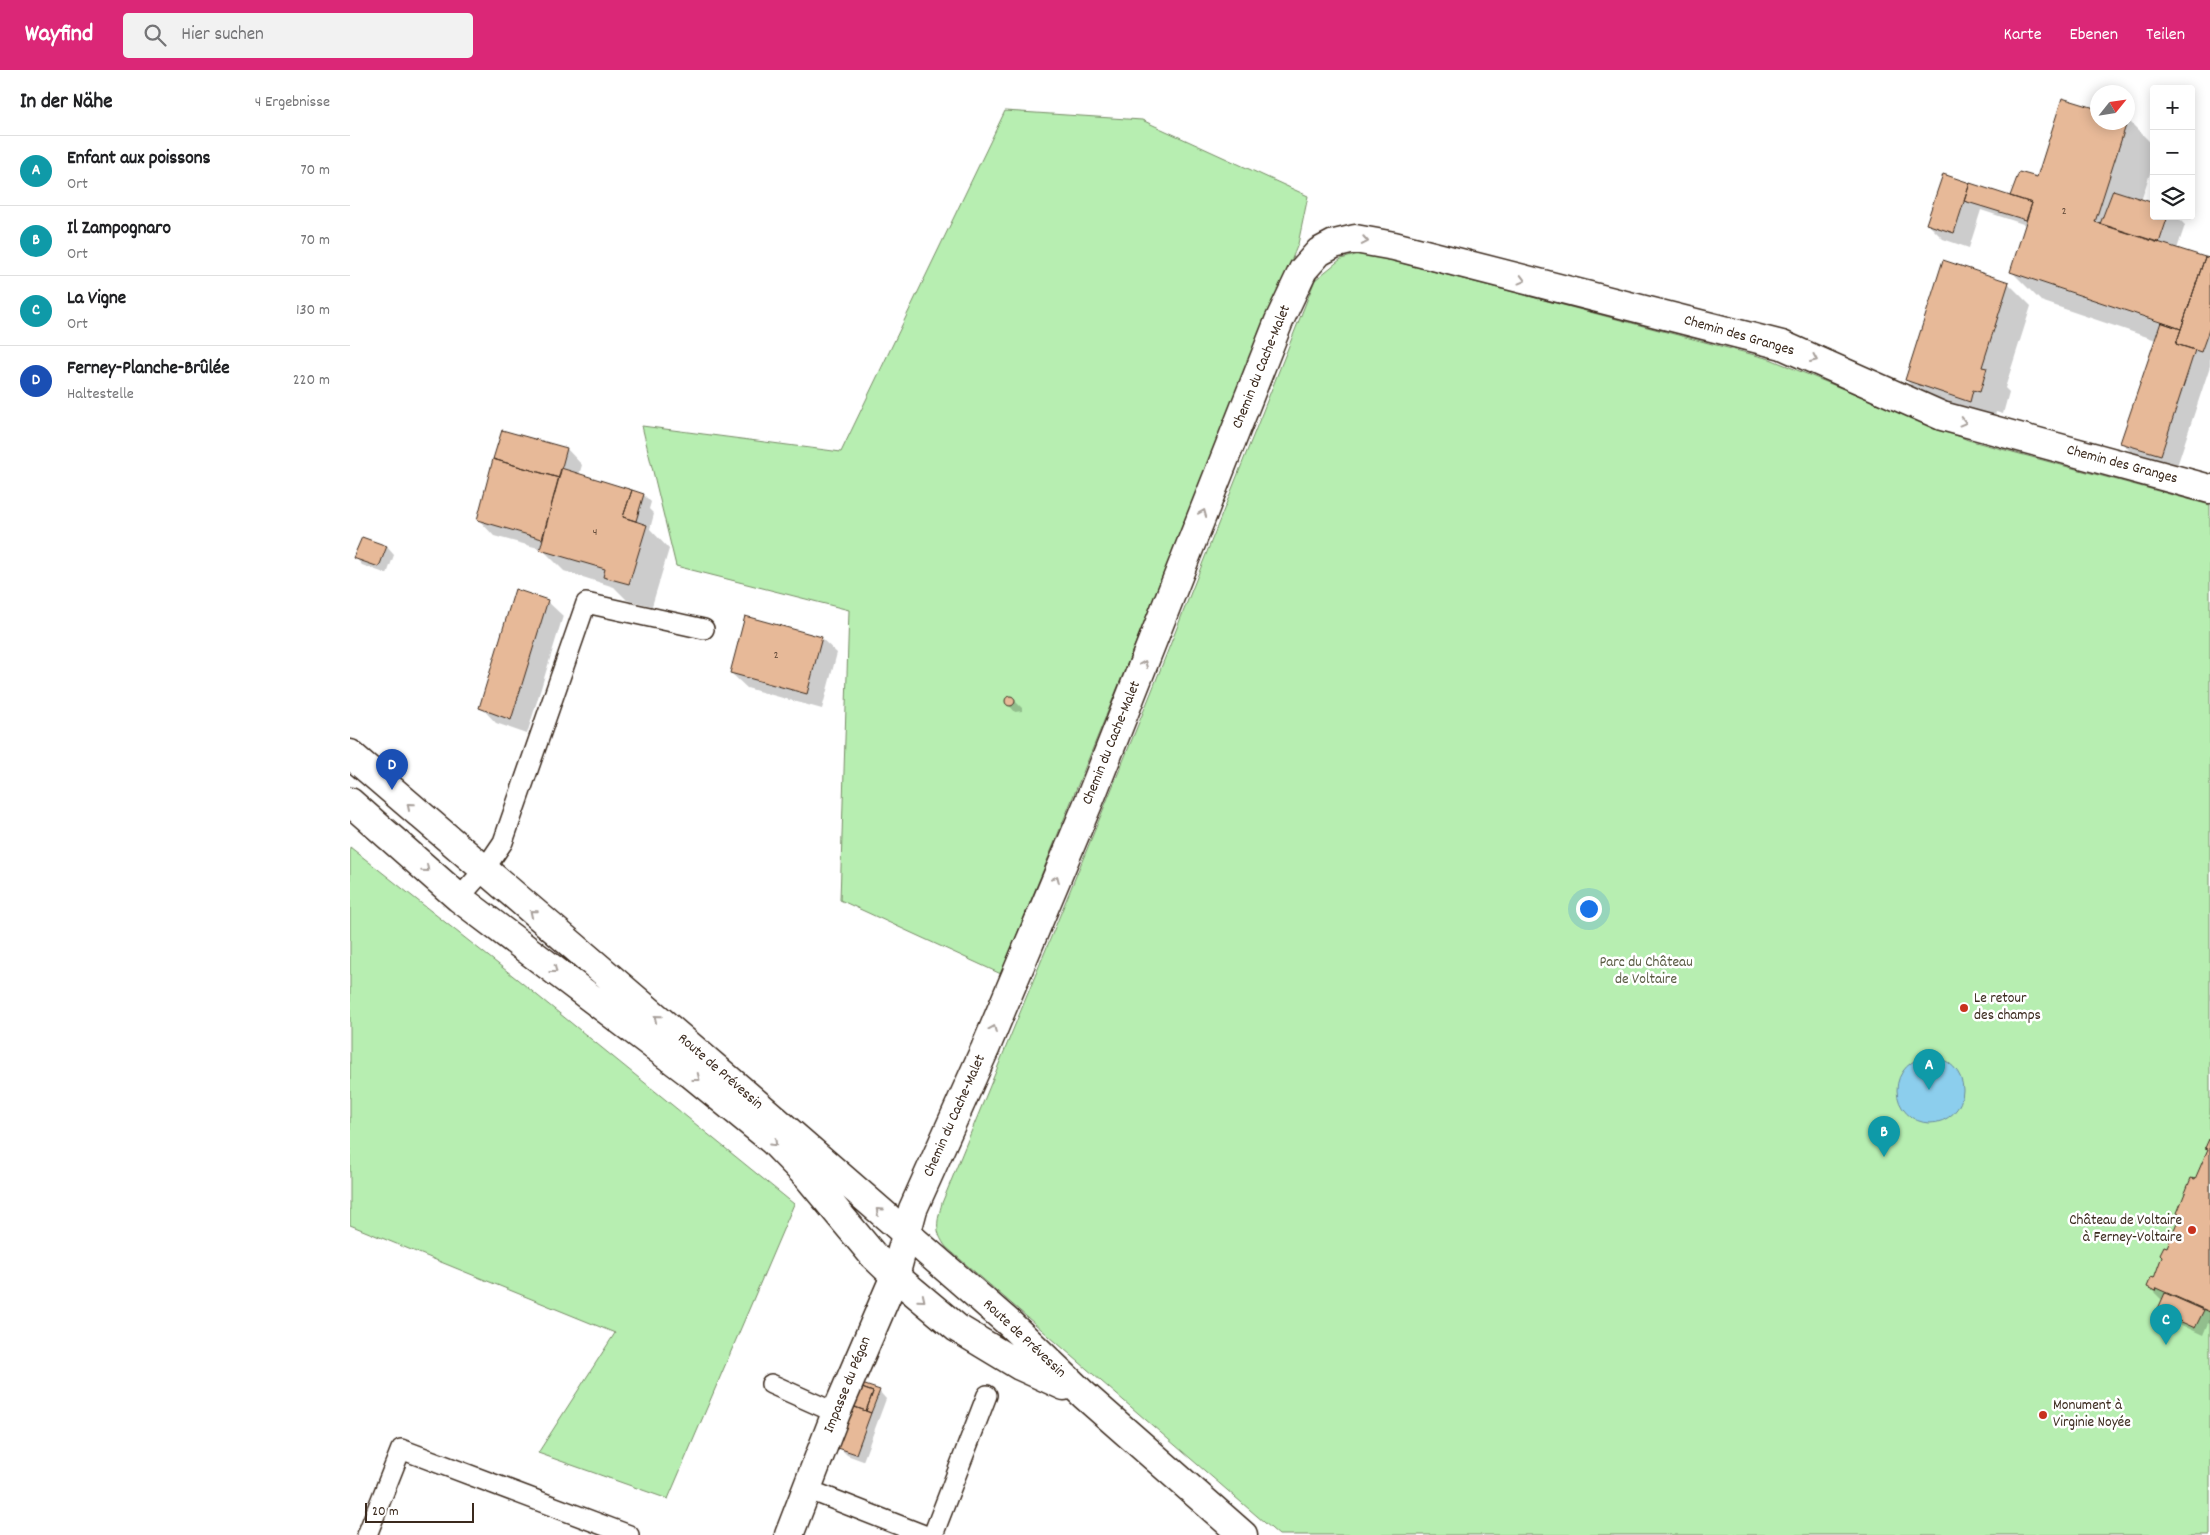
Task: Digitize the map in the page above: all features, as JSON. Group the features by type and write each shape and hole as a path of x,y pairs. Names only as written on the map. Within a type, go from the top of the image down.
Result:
{"street":[{"name":"Chemin des Granges","path":"1319,252 1334,244 1355,239 1394,246 1782,345 1942,416 2210,488"},
{"name":"Chemin du Cache-Malet","path":"906,1235 913,1209 985,1049 1092,794 1279,321 1303,270 1319,252"},
{"name":"Route de Prévessin","path":"350,754 1009,1322 1084,1395 1243,1535"},
{"name":"Route de Prévessin","path":"350,802 459,898 690,1073 773,1141 808,1177 873,1255 957,1328 1020,1366 1084,1395"},
{"name":"Impasse du Pégan","path":"789,1535 836,1413 895,1276 906,1235"}],"lane":[{"path":"459,898 484,870 503,842 586,603 704,629"},
{"path":"771,1384 836,1413"},
{"path":"932,1535 987,1395"},
{"path":"367,1535 401,1449 629,1535"},
{"path":"808,1489 924,1535"}],"green space":[{"path":"1005,111 1142,120 1308,196 1298,244 1001,974 840,900 849,610 676,566 642,426 841,452"},
{"name":"Parc du Château de Voltaire","path":"1363,253 1770,359 1968,440 2210,505 2210,1535 1279,1535 946,1247 942,1241 938,1226 942,1203 1151,693 1315,280 1341,259"},
{"path":"350,847 522,983 794,1204 668,1499 538,1453 615,1333 350,1225"}],"water":[{"path":"1930,1057 1943,1059 1958,1072 1961,1077 1963,1090 1961,1103 1948,1118 1943,1121 1930,1123 1917,1121 1902,1108 1899,1103 1897,1090 1899,1077 1912,1062 1917,1059"}],"building":[{"path":"2062,98 2090,107 2090,130 2124,130 2095,222 2205,257 2181,329 2010,272 2032,203 2010,196 2019,172 2037,177"},
{"path":"1943,174 1970,183 1954,233 1926,224"},
{"path":"1970,183 2032,203 2026,220 1964,201"},
{"path":"2113,190 2150,202 2150,220 2167,220 2159,243 2100,224"},
{"path":"2205,257 2210,258 2210,327 2201,352 2176,344"},
{"path":"1943,260 2009,282 1982,367 1987,368 1980,392 1973,390 1970,402 1905,380"},
{"path":"2161,322 2181,329 2176,344 2195,350 2161,455 2120,443"},
{"path":"502,430 567,448 559,478 493,459"},
{"path":"493,459 559,478 542,539 477,520"},
{"path":"561,468 632,490 623,517 647,525 629,584 603,577 605,569 540,550"},
{"path":"632,490 644,494 636,521 623,517"},
{"path":"362,537 387,546 379,567 353,558"},
{"path":"515,589 548,600 511,720 479,708"},
{"path":"745,616 822,637 807,694 730,673"},
{"path":"1008,696 1012,696 1015,701 1014,705 1008,706 1005,703 1005,699"},
{"name":"Château de Voltaire à Ferney-Voltaire","path":"2209,1139 2210,1312 2156,1288 2155,1291 2147,1287 2151,1277 2154,1278 2164,1246 2167,1247 2180,1215 2177,1213 2191,1178 2195,1179 2208,1149 2205,1148"},
{"path":"2165,1293 2204,1310 2195,1328 2157,1311"},
{"path":"862,1384 880,1390 871,1413 866,1411 873,1392 862,1388 853,1406"},
{"path":"862,1388 873,1392 866,1411 854,1407"},
{"path":"853,1406 871,1413 856,1454 838,1448"}],"place":[{"name":"Ferney-Planche-Brûlée","path":"392,790"},
{"name":"Le retour des champs","path":"1964,1008"},
{"name":"Enfant aux poissons","path":"1929,1090"},
{"name":"Il Zampognaro","path":"1884,1157"},
{"name":"Château de Voltaire à Ferney-Voltaire","path":"2192,1230"},
{"name":"La Vigne","path":"2166,1345"},
{"name":"Monument à Virginie Noyée","path":"2043,1415"}]}
